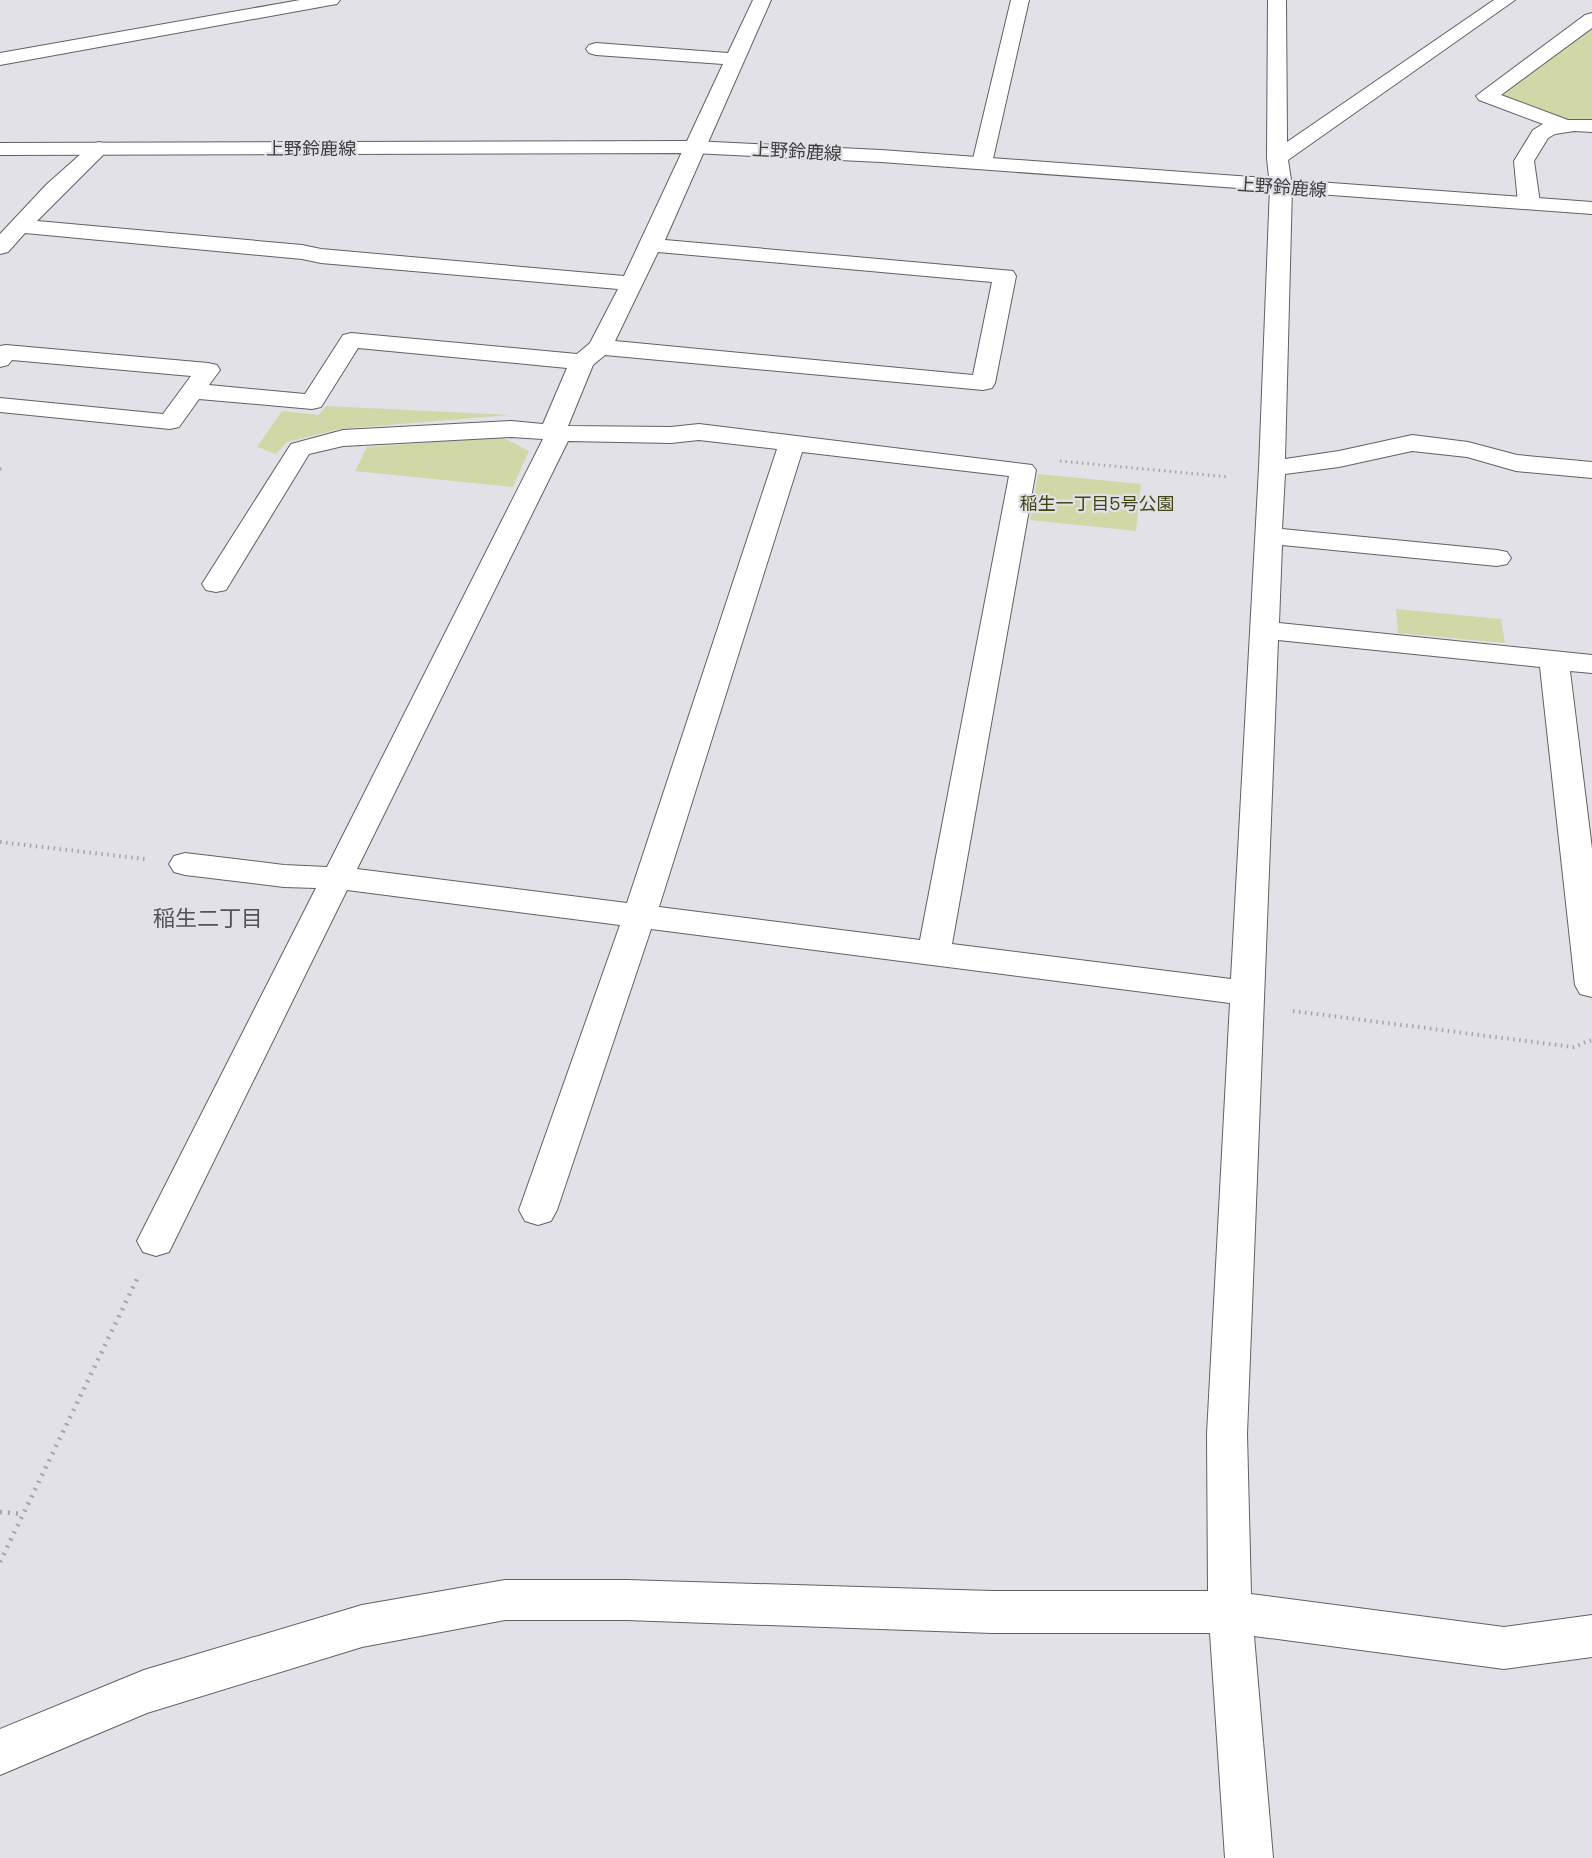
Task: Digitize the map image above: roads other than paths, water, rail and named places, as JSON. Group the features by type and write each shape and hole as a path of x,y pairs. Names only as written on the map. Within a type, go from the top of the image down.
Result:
{"street":[{"path":"0,59 331,0"},
{"path":"560,433 555,424 651,245 693,147 762,0"},
{"path":"982,163 1020,0"},
{"path":"1249,1858 1230,1612 1227,1434 1271,474 1281,187 1278,158 1277,0"},
{"path":"1278,158 1506,0"},
{"path":"1565,126 1486,96 1592,19"},
{"path":"596,48 734,59"},
{"path":"1529,203 1524,161 1540,134 1549,129 1565,126 1592,126"},
{"name":"上野鈴鹿線","path":"0,149 693,147 870,155 1281,187 1592,208"},
{"path":"0,247 55,189 99,148"},
{"path":"19,226 302,252 321,256 631,283"},
{"path":"194,391 312,402 351,340 591,354 983,383 1005,276 651,245"},
{"path":"0,405 170,422 208,370 2,355"},
{"path":"216,584 300,449 343,438 511,429 560,433 671,435 699,432 1023,470 934,953"},
{"path":"156,1241 560,433"},
{"path":"538,1210 639,917 792,443"},
{"path":"1271,474 1412,444 1468,450 1516,463 1592,470"},
{"path":"1268,536 1497,558"},
{"path":"1265,630 1592,664"},
{"path":"1554,660 1592,985"},
{"path":"185,864 284,876 337,878 934,953 1246,999"},
{"path":"0,1752 144,1692 362,1626 505,1600 626,1600 992,1612 1230,1612 1504,1648 1592,1636"}],"district":[{"name":"稲生二丁目","path":"208,918"}],"park label":[{"name":"稲生一丁目5号公園","path":"1097,503"}]}
